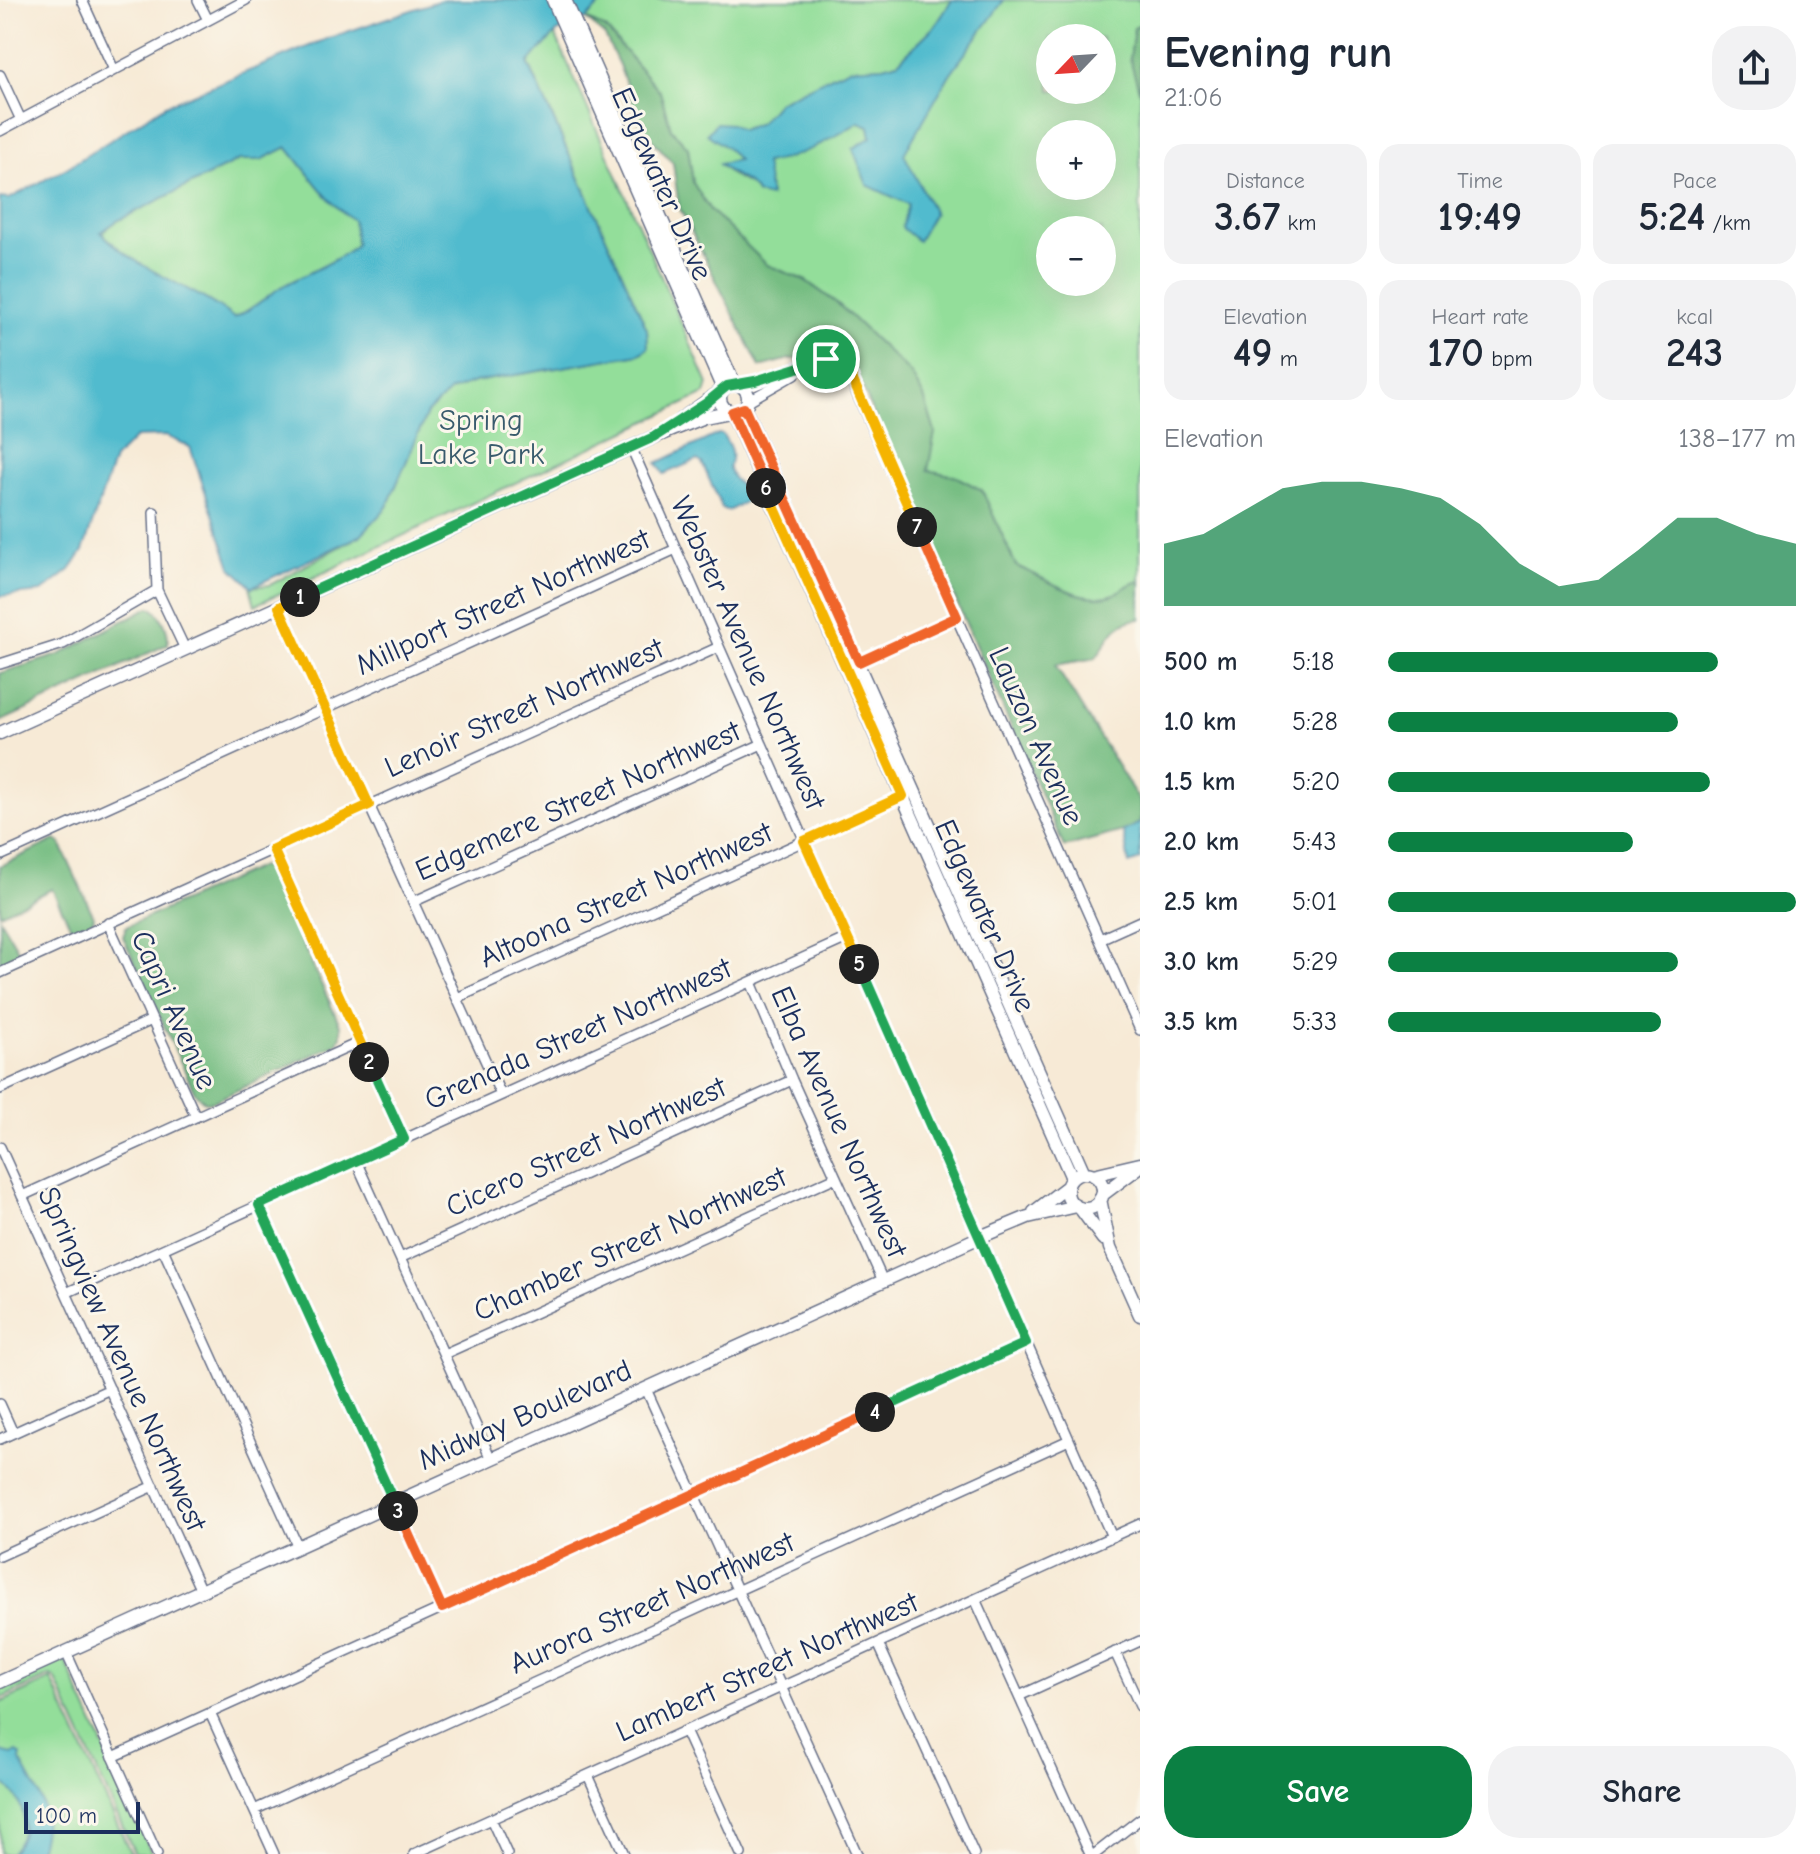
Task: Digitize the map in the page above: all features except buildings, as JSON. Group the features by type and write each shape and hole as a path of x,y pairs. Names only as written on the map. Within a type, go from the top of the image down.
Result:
{"street":[{"path":"82,0 114,70"},
{"path":"198,0 208,20"},
{"path":"0,131 246,0"},
{"name":"Edgewater Drive","path":"553,0 573,31 645,181 730,387"},
{"name":"Edgewater Drive","path":"565,0 601,107 730,387"},
{"path":"0,75 21,120"},
{"path":"601,107 611,116 638,177 645,181"},
{"name":"Lauzon Avenue","path":"730,387 836,356 848,369 1140,1030"},
{"path":"0,733 631,447 704,417 738,408 812,365"},
{"path":"730,387 721,403 738,408"},
{"path":"730,387 747,393 738,408"},
{"path":"654,437 730,387"},
{"name":"Edgewater Drive","path":"738,408 859,662 1079,1178"},
{"name":"Edgewater Drive","path":"738,408 903,796 1079,1178"},
{"name":"Webster Avenue Northwest","path":"631,447 1112,1537"},
{"path":"154,512 157,590 185,649"},
{"name":"Millport Street Northwest","path":"0,856 676,549"},
{"path":"0,664 63,644 157,590"},
{"path":"279,607 501,1095"},
{"path":"859,662 957,617"},
{"name":"Lenoir Street Northwest","path":"0,973 719,647"},
{"name":"Edgemere Street Northwest","path":"413,902 762,744"},
{"name":"Altoona Street Northwest","path":"457,998 903,796"},
{"path":"273,849 404,1139"},
{"path":"1100,939 1140,921"},
{"name":"Capri Avenue","path":"108,923 196,1117"},
{"name":"Grenada Street Northwest","path":"66,1293 847,938"},
{"name":"Elba Avenue Northwest","path":"751,982 883,1281"},
{"path":"0,1089 152,1020"},
{"path":"22,1196 360,1042"},
{"name":"Cicero Street Northwest","path":"400,1258 792,1080"},
{"name":"Springview Avenue Northwest","path":"0,1147 201,1591"},
{"path":"356,1161 491,1459"},
{"name":"Midway Boulevard","path":"1028,1217 1079,1178 1140,1165"},
{"name":"Midway Boulevard","path":"1101,1197 1140,1165"},
{"name":"Chamber Street Northwest","path":"444,1354 836,1177"},
{"path":"1110,1248 1102,1186 1079,1178 1068,1195 1110,1248 1137,1300 1140,1315"},
{"path":"1078,1207 1094,1206 1101,1197"},
{"path":"259,1205 442,1608"},
{"name":"Midway Boulevard","path":"0,1682 980,1237 1028,1217 1078,1207"},
{"path":"163,1249 298,1547"},
{"path":"113,1757 1026,1343"},
{"path":"0,1439 110,1389"},
{"path":"646,1389 857,1854"},
{"path":"0,1404 13,1433"},
{"name":"Aurora Street Northwest","path":"254,1810 1069,1440"},
{"path":"0,1556 154,1486"},
{"name":"Lambert Street Northwest","path":"414,1854 1140,1524"},
{"path":"975,1599 1093,1854 1140,1819"},
{"path":"1019,1696 1140,1641"},
{"path":"878,1643 974,1854"},
{"path":"66,1652 157,1854"},
{"path":"1115,1652 1140,1706"},
{"path":"210,1713 274,1854"},
{"path":"685,1731 741,1854"},
{"path":"588,1775 624,1854"},
{"path":"491,1819 507,1854"}],"green space":[{"path":"605,0 952,0 936,25 898,62 850,68 778,102 760,123 740,130 708,133 738,160 720,165 770,196 764,163 802,153 859,122 869,126 871,137 867,184 934,213 903,154 950,74 1004,0 1140,0 1140,25 1134,29 1130,59 1140,93 1140,581 1112,595 1088,596 1016,566 994,517 955,476 927,471 911,374 838,304 806,281 767,265 709,210 693,183 688,148 671,129 660,92 606,29 586,19"},
{"path":"586,19 606,29 660,92 671,129 688,148 693,183 710,210 767,265 806,281 838,304 911,374 924,397 935,432 928,470 955,476 982,490 1016,566 1088,596 1112,595 1140,581 1140,619 1118,627 1096,658 1055,665 1140,802 1140,823 1123,831 1064,847 844,346 836,342 803,359 760,367 679,207 673,163 642,128 605,36"},
{"path":"1140,25 1140,93 1130,59 1134,28"},
{"name":"Spring Lake Park","path":"555,34 708,384 705,394 255,605 250,587 270,585 360,536 387,507 427,413 450,391 474,382 639,354 648,348 647,329 528,62"},
{"path":"287,147 326,195 354,220 356,245 233,318 132,259 101,233 117,221 239,160 261,160"},
{"path":"149,607 164,622 168,644 0,722 0,673 59,655"},
{"path":"55,840 60,843 94,917 91,925 77,932 72,929 52,889 0,914 0,866"},
{"path":"261,866 268,869 341,1027 341,1036 336,1044 212,1102 205,1102 195,1093 123,937 126,927"},
{"path":"0,919 20,953 12,962 0,967"},
{"path":"64,1658 152,1854 135,1854 55,1678 50,1676 0,1699 0,1687"},
{"path":"51,1679 131,1854 0,1854 0,1703"}],"water":[{"path":"441,0 605,0 586,19 557,32 528,63 647,329 648,348 639,354 474,382 450,391 427,413 387,507 360,536 252,587 231,567 190,447 166,436 136,437 114,459 83,551 70,570 42,592 0,596 0,198 9,199 65,169 166,105 329,38","holes":["287,147 326,195 353,220 356,245 234,318 131,258 101,232 239,160 261,160"]},
{"path":"952,0 1004,0 950,74 904,154 934,213 918,241 902,228 908,204 867,185 853,149 871,137 869,126 859,122 802,153 765,163 770,197 757,194 750,185 719,164 738,160 707,134 716,123 731,124 741,130 760,123 778,102 836,74 850,68 898,62 936,25"},
{"path":"722,434 730,449 731,475 749,497 728,511 722,508 702,463 697,460 664,474 657,463"},
{"path":"1140,823 1140,860 1129,864 1123,831"},
{"path":"0,1752 12,1755 17,1752 21,1755 20,1760 39,1795 44,1825 38,1854 10,1854 22,1834 24,1824 15,1797 0,1781"}],"route":[{"path":"836,356 848,369 957,617 859,662 744,408 732,412 903,796 804,841 1026,1343 442,1608 259,1205 404,1139 273,849 369,805 279,607 654,437 727,386 755,381 826,359 836,356"}]}
